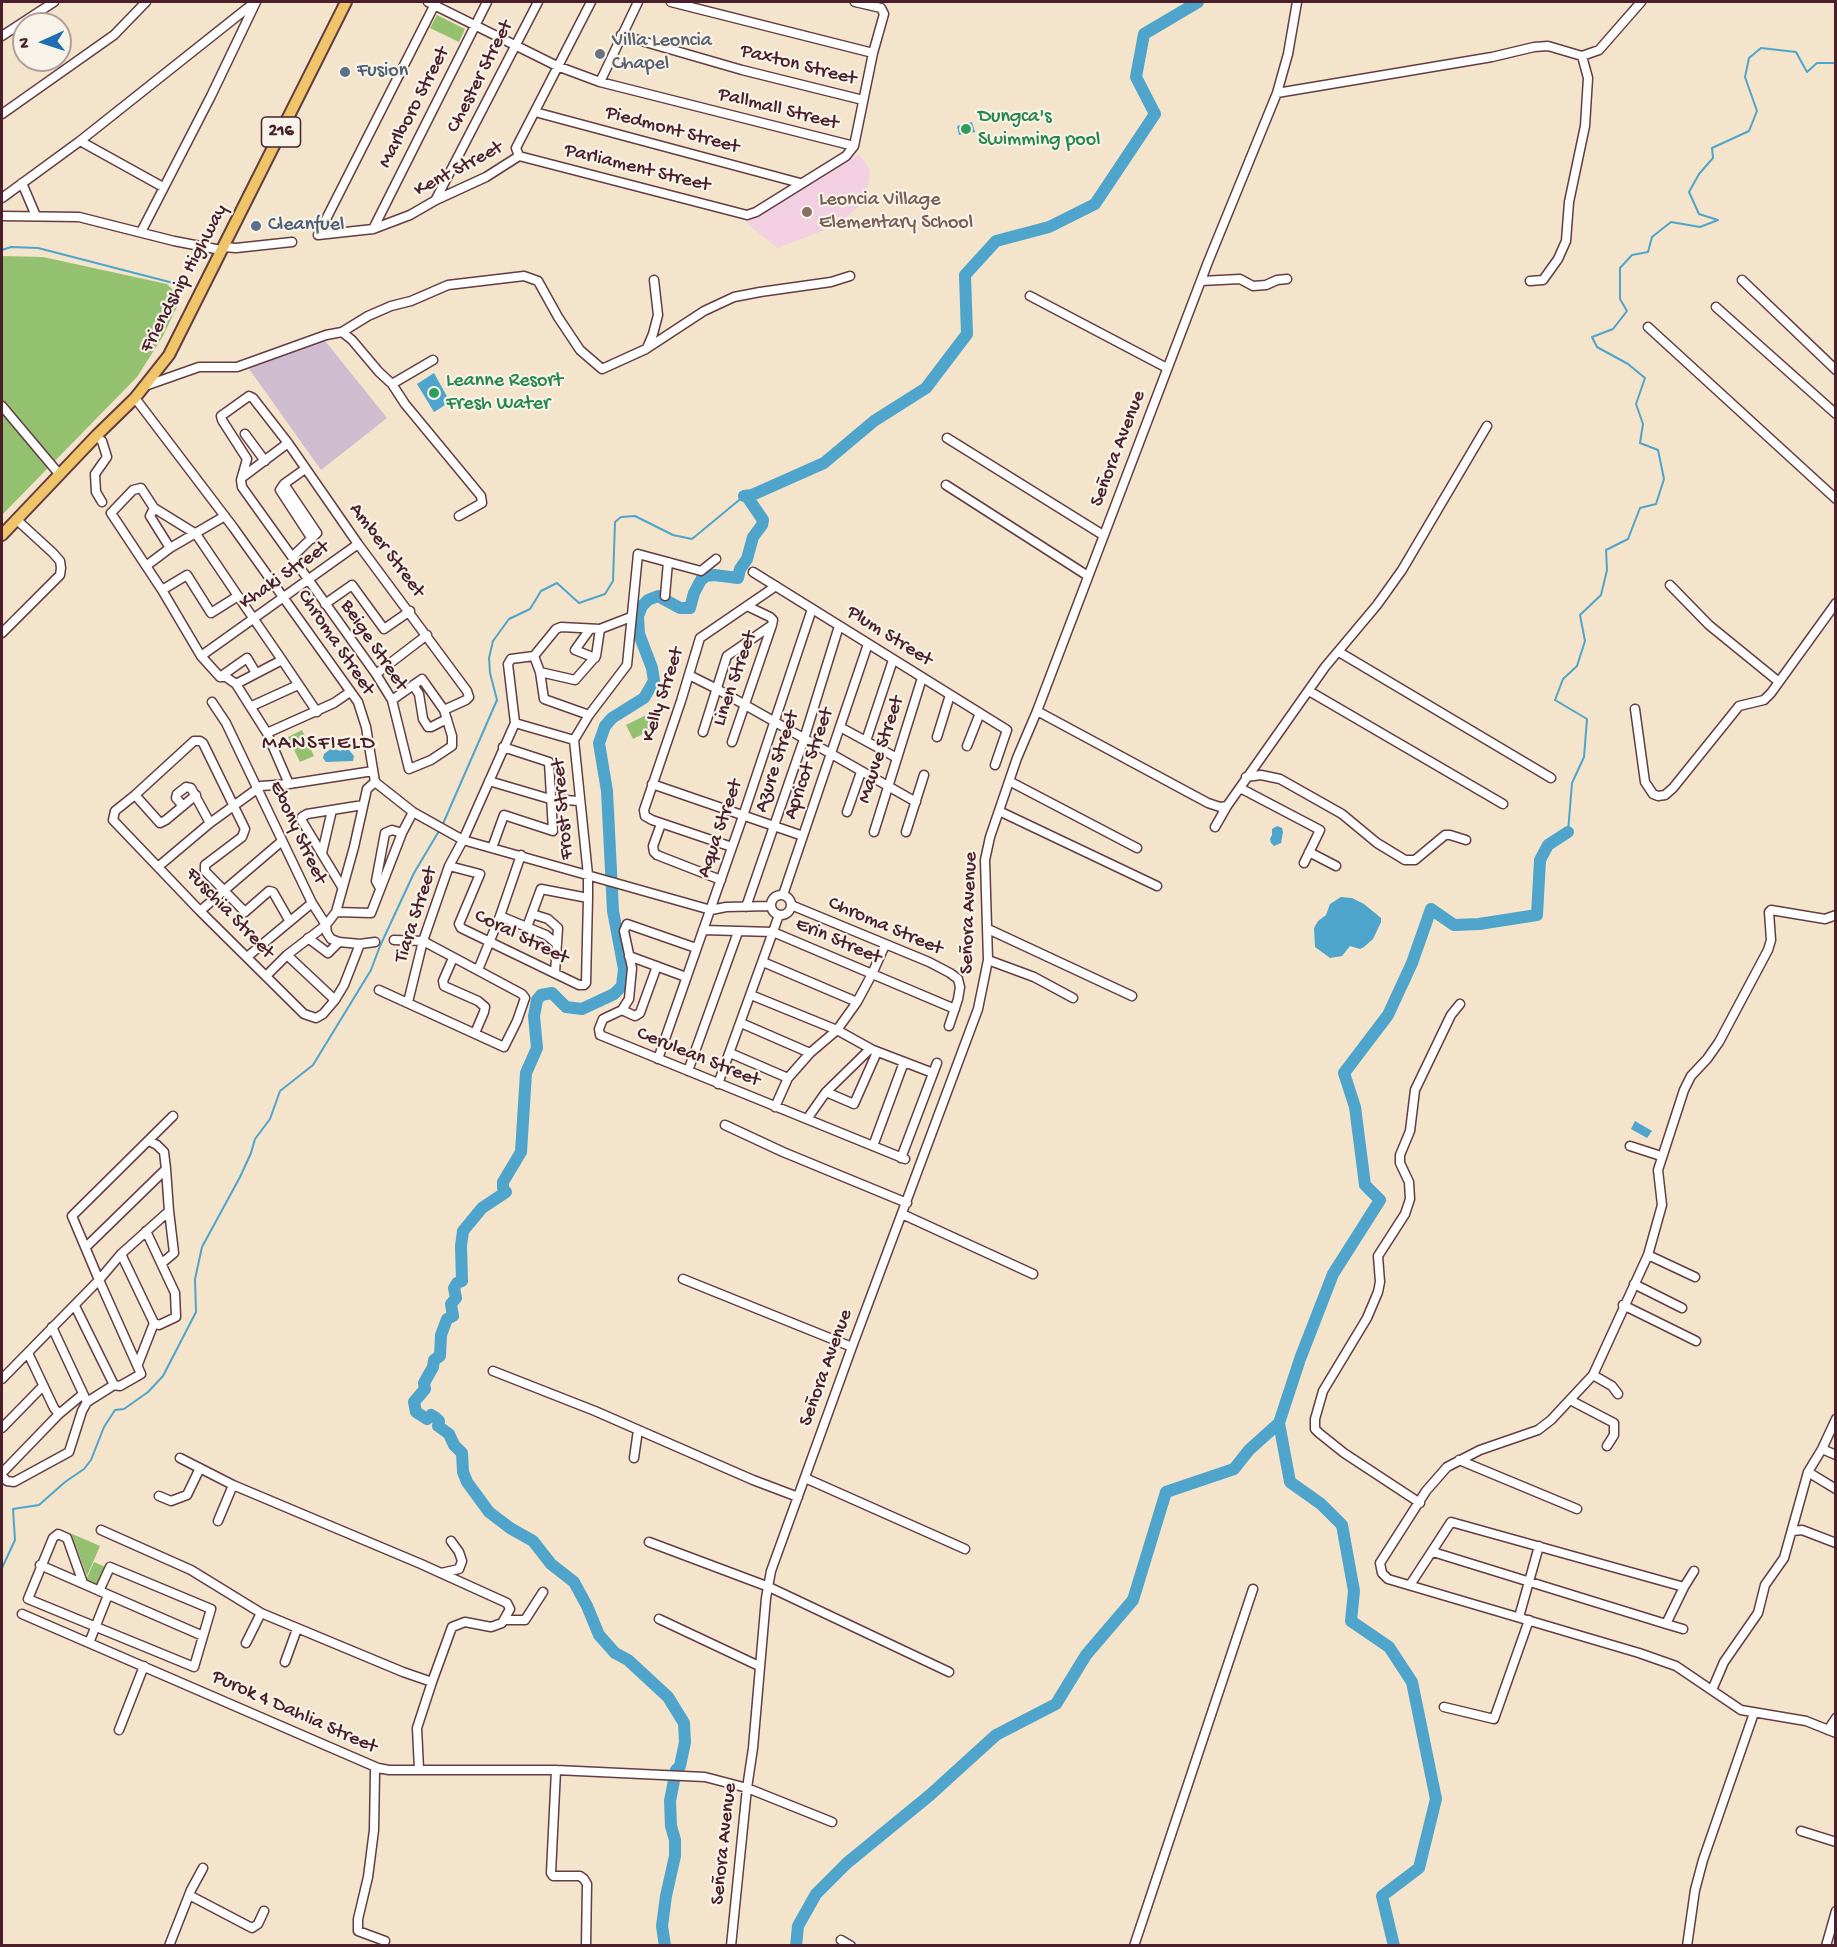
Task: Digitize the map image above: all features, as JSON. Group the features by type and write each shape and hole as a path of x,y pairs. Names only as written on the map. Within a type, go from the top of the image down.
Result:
{"main road":[{"name":"Friendship Highway","path":"2,536 135,398 169,355 346,2"}],"street":[{"path":"2,36 54,2"},
{"path":"2,114 114,35 146,2"},
{"path":"2,198 80,141 256,2"},
{"path":"141,232 256,2"},
{"name":"Marlboro Street","path":"373,229 487,2"},
{"name":"Chester Street","path":"436,200 538,2"},
{"name":"Kent Street","path":"433,3 318,235 373,229 410,215 486,177 519,156 516,148 591,2"},
{"path":"600,82 638,2"},
{"path":"671,2 873,53"},
{"path":"800,183 846,156 854,146 873,53 884,14 883,9 855,2"},
{"path":"1277,93 1492,57 1534,47 1548,46 1581,56 1599,50 1641,2"},
{"name":"Pallmall Street","path":"433,3 558,66 600,82 854,146"},
{"name":"Señora Avenue","path":"731,1946 753,1748 759,1666 771,1571 978,1009 988,960 985,860 990,837 1009,781 1167,368 1277,93 1288,54 1297,4"},
{"path":"240,13 248,21"},
{"name":"Paxton Street","path":"621,35 742,70 863,100"},
{"path":"1530,281 1543,280 1558,259 1566,241 1569,202 1585,126 1588,78 1581,56"},
{"name":"Piedmont Street","path":"536,112 800,183"},
{"path":"80,141 163,187"},
{"name":"Parliament Street","path":"519,156 747,214 756,212 800,183"},
{"path":"22,183 36,216"},
{"path":"2,216 79,217 222,249 292,242"},
{"path":"146,386 199,367 237,367 326,335 342,332 368,316 448,285 524,276 538,281 580,350 602,369 646,349 704,311 734,297 831,282 850,276"},
{"path":"1201,281 1240,279 1253,286 1287,279"},
{"path":"646,349 658,315 654,280"},
{"path":"1742,280 1836,370"},
{"path":"1030,296 1167,368"},
{"path":"1716,307 1836,414"},
{"path":"1648,327 1836,499"},
{"path":"342,332 392,384 405,404 481,496 482,503 459,516"},
{"path":"392,384 433,360"},
{"name":"Amber Street","path":"309,579 242,487 247,459 221,416 249,396 256,400 288,443 358,544 428,635 462,684 469,697 444,710"},
{"name":"Chroma Street","path":"135,398 225,516 358,702 363,716 375,782"},
{"path":"2,406 60,475"},
{"path":"1215,827 1246,777 1325,667 1377,605 1402,570 1487,426"},
{"path":"235,439 248,432 265,461"},
{"path":"96,436 102,441 107,457 95,474 96,492 102,502"},
{"path":"947,438 1103,536"},
{"path":"244,476 288,443"},
{"path":"292,557 317,533 284,484 305,469"},
{"path":"946,485 1088,576"},
{"path":"289,784 252,706 236,684 226,677 220,677 201,656 162,590 111,513 137,487 141,488 154,508 196,534 317,712"},
{"path":"154,508 150,516 170,548"},
{"path":"146,566 170,548 225,516"},
{"path":"2,633 60,575 62,568 60,561 53,553 17,520"},
{"name":"Khaki Street","path":"201,656 358,544"},
{"name":"Frost Street","path":"588,953 588,874 574,740 627,665 638,554 701,571 716,559"},
{"path":"665,596 668,562"},
{"name":"Plum Street","path":"753,572 1007,730 995,765"},
{"path":"162,590 187,575 211,613 238,596"},
{"name":"Beige Street","path":"309,579 392,700 409,769 431,760 452,746 452,736 447,719"},
{"path":"325,604 352,585 384,629 410,611"},
{"path":"1670,585 1709,626 1779,682"},
{"name":"Kelly Street","path":"661,824 645,816 644,810 700,638 777,586"},
{"path":"1635,710 1645,782 1653,794 1665,795 1739,706 1764,700 1836,603"},
{"name":"Linen Street","path":"732,742 773,620 747,606"},
{"name":"Aqua Street","path":"658,1059 711,910 812,609"},
{"path":"574,740 515,723 508,664 511,658 534,656 556,629 561,627 595,629 632,618"},
{"path":"703,732 727,656 772,625"},
{"name":"Azure Street","path":"746,906 804,739 839,626"},
{"path":"595,629 575,650 595,658"},
{"path":"540,672 575,680 595,658 595,629"},
{"path":"376,674 428,635"},
{"name":"Apricot Street","path":"783,896 868,644"},
{"path":"1339,652 1551,778"},
{"path":"534,656 540,672 544,699 589,716"},
{"path":"220,677 247,658 256,673"},
{"path":"236,684 282,660"},
{"path":"866,741 893,660"},
{"path":"689,675 916,802"},
{"name":"Mauve Street","path":"874,832 922,678"},
{"path":"392,700 413,685 422,679 444,710 447,719 431,728 428,727 423,719 419,694 413,685"},
{"path":"252,706 298,685"},
{"path":"1309,691 1503,804"},
{"path":"267,734 334,704 350,692"},
{"path":"937,737 950,695"},
{"name":"Ebony Street","path":"212,702 226,723 312,903 326,925 327,933 331,939 339,942"},
{"path":"1037,711 1208,803 1220,807 1227,806"},
{"path":"967,746 980,713"},
{"name":"Tiara Street","path":"408,1002 423,941 449,866 463,840 515,723"},
{"path":"840,727 897,758"},
{"path":"210,823 196,795 160,823 135,795 194,741 203,743 245,833 205,865 207,874 245,912 269,891 273,892 289,921"},
{"path":"492,848 504,815 553,831 549,762 503,747"},
{"path":"159,866 210,823 258,788 373,771"},
{"path":"847,812 861,772"},
{"path":"906,832 924,775"},
{"path":"1246,777 1262,776 1280,779 1342,814 1377,843 1405,860 1415,860 1445,835 1466,840"},
{"path":"489,781 550,798 579,801"},
{"path":"1009,781 1137,848"},
{"path":"266,976 287,955 326,925 336,912 367,789 375,782 412,812 463,840 711,910 771,906"},
{"path":"652,784 803,836"},
{"path":"1240,788 1320,830 1304,863"},
{"name":"Fuschia Street","path":"135,795 115,811 114,820 200,911 304,1014 316,1018 323,1014 335,1000"},
{"path":"342,887 302,821 302,817 363,805"},
{"path":"322,853 332,810"},
{"path":"999,811 1157,886"},
{"path":"336,912 369,914 412,812"},
{"path":"721,880 657,855 653,846 661,824 732,848"},
{"path":"380,888 376,880 385,833 392,830 402,833"},
{"path":"200,911 282,841"},
{"path":"1309,852 1336,866"},
{"path":"478,970 521,855"},
{"name":"Coral Street","path":"449,866 480,874 460,926 555,974 584,985 588,953"},
{"path":"527,927 541,889 588,898"},
{"path":"771,906 775,897 783,896 789,900 788,912 779,915"},
{"path":"248,957 312,903"},
{"name":"Chroma Street","path":"790,905 929,962 950,973 958,979 960,987 955,1009"},
{"path":"771,906 779,915"},
{"path":"1836,915 1825,919 1771,910 1769,912 1771,940 1768,951 1719,1042 1691,1077 1676,1113 1661,1156 1658,1177 1662,1191 1662,1205 1648,1255 1623,1305 1593,1375 1538,1430 1480,1450 1447,1467 1426,1491 1380,1563 1382,1573 1388,1579 1676,1666 1741,1710 1806,1721 1832,1731 1836,1718"},
{"path":"532,914 549,920 558,928 555,974"},
{"path":"718,1084 779,915"},
{"path":"500,916 546,935 557,944"},
{"name":"Cerulean Street","path":"696,948 629,923 624,928 632,974 629,999 622,1010 603,1019 599,1029 600,1035 903,1158 933,1073"},
{"path":"988,929 1132,996"},
{"name":"Erin Street","path":"703,930 773,932 955,1009"},
{"path":"688,1071 738,932"},
{"path":"308,938 328,953 339,942 360,944 375,942"},
{"path":"379,990 504,1047 525,998 522,994 423,941 394,940"},
{"path":"287,955 335,1000 345,985 360,944"},
{"path":"775,1107 788,1078 810,1053 837,1030 857,1002 885,945"},
{"path":"629,956 686,977"},
{"path":"453,958 443,981 444,986 478,1001 485,1007 475,1033"},
{"path":"988,960 1034,977 1073,998"},
{"path":"763,962 857,1002"},
{"path":"622,1010 635,1016 640,1013 657,966"},
{"path":"751,995 837,1030 873,1050 933,1073 937,1063"},
{"path":"1420,1503 1319,1434 1315,1429 1315,1419 1323,1391 1366,1318 1378,1292 1380,1282 1378,1256 1405,1214 1410,1200 1409,1182 1400,1163 1400,1155 1410,1131 1415,1090 1451,1015 1460,1004"},
{"path":"949,1026 955,1009"},
{"path":"741,1023 810,1053"},
{"path":"807,1119 826,1092 873,1050"},
{"path":"826,1092 855,1104 873,1050"},
{"path":"730,1053 788,1078"},
{"path":"873,1146 904,1062"},
{"path":"83,1394 59,1414 2,1474 7,1481 14,1482 69,1452 87,1402 114,1385 120,1386 141,1374 72,1216 172,1116"},
{"path":"725,1125 783,1152 907,1203"},
{"path":"149,1141 164,1152 166,1169 168,1211 174,1253 162,1263"},
{"path":"1630,1146 1661,1156"},
{"path":"86,1247 166,1169"},
{"path":"2,1379 75,1306 122,1254 168,1211"},
{"path":"902,1214 1033,1274"},
{"path":"146,1231 175,1293 176,1317 159,1325 154,1323"},
{"path":"122,1254 154,1323 138,1364"},
{"path":"1648,1255 1695,1277"},
{"path":"683,1279 852,1347"},
{"path":"1634,1284 1682,1308"},
{"path":"1623,1305 1696,1341"},
{"path":"75,1306 114,1385"},
{"path":"52,1328 87,1402"},
{"path":"27,1353 59,1414"},
{"path":"493,1371 595,1411 753,1480 798,1497"},
{"path":"1593,1375 1612,1386 1618,1395"},
{"path":"2,1428 44,1386"},
{"path":"1570,1400 1614,1423 1614,1435 1607,1446"},
{"path":"1712,1690 1724,1662 1758,1613 1765,1585 1784,1558 1808,1472 1836,1419"},
{"path":"634,1458 638,1431"},
{"path":"1822,1449 1836,1455"},
{"path":"180,1458 233,1485 507,1603 510,1609 505,1620"},
{"path":"1459,1460 1577,1509"},
{"path":"159,1496 171,1501 187,1495 200,1468"},
{"path":"1808,1472 1836,1489"},
{"path":"805,1478 965,1549"},
{"path":"218,1521 233,1485"},
{"path":"1410,1585 1451,1522 1684,1587"},
{"path":"101,1530 191,1570 261,1613 432,1682"},
{"path":"1792,1531 1802,1530 1836,1543"},
{"path":"82,1583 67,1538 55,1535 40,1565 28,1599 194,1667 211,1609 110,1567 99,1591"},
{"path":"440,1573 459,1569 462,1561 459,1552 450,1541"},
{"path":"649,1542 769,1587 949,1672"},
{"path":"1519,1617 1539,1546"},
{"path":"1433,1552 1683,1629"},
{"path":"40,1565 203,1636"},
{"path":"1666,1624 1694,1571"},
{"path":"1134,1946 1254,1589"},
{"path":"419,1769 417,1728 453,1627 465,1622 491,1626 505,1620 525,1620 543,1592"},
{"path":"89,1644 108,1595"},
{"path":"246,1643 261,1613"},
{"name":"Purok 4 Dahlia Street","path":"22,1614 378,1768 556,1770 705,1777 747,1788 832,1822"},
{"path":"659,1619 759,1666"},
{"path":"1444,1707 1494,1719 1529,1620"},
{"path":"285,1662 297,1629"},
{"path":"119,1730 144,1666"},
{"path":"1687,1946 1702,1860 1754,1713"},
{"path":"378,1768 375,1771 374,1830 368,1877 358,1919 358,1931 385,1941"},
{"path":"556,1770 551,1873 553,1876 580,1876 587,1884 586,1946"},
{"path":"1801,1831 1836,1842"},
{"path":"169,1946 202,1868"},
{"path":"189,1895 252,1928 258,1924 264,1911"},
{"path":"1826,1946 1836,1911"},
{"path":"841,1940 851,1946"}],"shaded area":[{"name":"Leoncia Village Elementary School","path":"859,154 870,170 865,201 837,225 778,248 746,223"},
{"path":"322,337 387,418 321,470 247,366"}],"green space":[{"path":"437,15 465,29 459,42 430,28"},
{"path":"2,256 43,257 167,284 181,298 163,336 137,377 2,515"},
{"path":"650,713 657,727 633,739 626,725"},
{"path":"302,730 314,756 300,762 288,737"},
{"path":"70,1533 100,1546 87,1576 72,1536"},
{"path":"94,1562 108,1568 99,1588 88,1582 87,1578"}],"water":[{"name":"Dungca's Swimming pool","path":"972,122 975,132 959,135 957,126"},
{"name":"Leanne Resort Fresh Water","path":"434,373 450,402 434,412 417,384"},
{"path":"332,748 340,751 349,750 354,756 353,761 326,762 323,758 324,754"},
{"path":"1277,826 1282,828 1283,832 1281,843 1274,846 1270,839 1272,829"},
{"path":"1341,897 1352,898 1364,904 1381,918 1381,922 1373,939 1364,947 1360,949 1350,946 1342,956 1330,958 1315,947 1314,928 1318,921 1326,915 1330,904"},
{"path":"1635,1121 1652,1131 1647,1138 1631,1129"}],"waterway":[{"path":"744,496 752,495 824,463 874,421 926,388 967,334 965,275 996,241 1049,227 1095,204 1155,114 1136,77 1144,34 1198,2"},
{"path":"1568,832 1572,783 1584,757 1587,719 1555,700 1563,679 1577,666 1585,641 1580,615 1601,595 1607,570 1606,550 1628,539 1640,508 1656,504 1664,479 1658,450 1640,443 1643,424 1636,404 1645,378 1628,364 1597,347 1592,337 1613,329 1627,311 1620,299 1620,268 1632,255 1648,252 1652,237 1671,222 1700,227 1718,220 1699,214 1689,192 1699,174 1713,158 1712,148 1749,131 1757,111 1745,77 1749,58 1761,48 1796,52 1807,72 1817,63 1836,63"},
{"path":"2,250 11,247 38,248 185,286"},
{"path":"442,826 497,700 490,673 489,658 493,641 509,619 530,609 541,591 557,583 579,603 605,594 613,581 615,522 621,517 635,516 673,535 692,539 744,496"},
{"path":"665,1946 662,1926 675,1856 670,1801 676,1770 680,1766 685,1742 684,1723 668,1697 628,1660 615,1653 599,1635 574,1582 551,1564 533,1541 510,1528 489,1512 467,1482 463,1472 462,1453 454,1445 449,1434 438,1426 439,1421 436,1418 431,1415 427,1419 416,1412 414,1402 425,1389 424,1383 433,1367 434,1360 440,1356 441,1335 447,1319 453,1316 451,1304 456,1298 454,1288 462,1281 463,1231 482,1208 506,1192 503,1182 521,1152 526,1073 537,1048 534,1016 537,1000 541,995 552,993 566,1007 582,1009 614,994 622,986 624,969 613,911 607,791 599,743 605,726 612,718 644,698 654,681 652,668 639,634 638,616 642,606 648,600 658,596 680,608 690,608 694,593 706,576 738,578 740,569 747,559 753,537 763,520 748,498 744,496"},
{"path":"2,1568 15,1540 13,1509 39,1505 84,1469 91,1460 104,1427 115,1410 124,1409 148,1392 163,1376 196,1312 195,1279 202,1247 240,1177 255,1139 270,1119 280,1091 313,1065 371,970 414,873 439,831"},
{"path":"796,1946 798,1926 816,1894 847,1863 930,1795 996,1735 1056,1704 1086,1655 1133,1600 1166,1492 1234,1469 1249,1450 1279,1423 1300,1359 1333,1274 1380,1200 1365,1185 1355,1107 1344,1073 1388,1015 1412,963 1431,909 1454,925 1479,924 1537,915 1540,860 1548,845 1568,832"},
{"path":"1279,1423 1290,1482 1321,1504 1342,1525 1354,1591 1351,1621 1389,1647 1412,1682 1436,1799 1419,1868 1382,1896 1394,1946"}],"place":[{"name":"Villa Leoncia Chapel","path":"600,54"},
{"name":"Fusion","path":"345,72"},
{"name":"Dungca's Swimming pool","path":"966,129"},
{"name":"Leoncia Village Elementary School","path":"807,212"},
{"name":"Cleanfuel","path":"256,226"},
{"name":"Leanne Resort Fresh Water","path":"434,393"}],"district":[{"name":"MANSFIELD","path":"319,745"}]}
